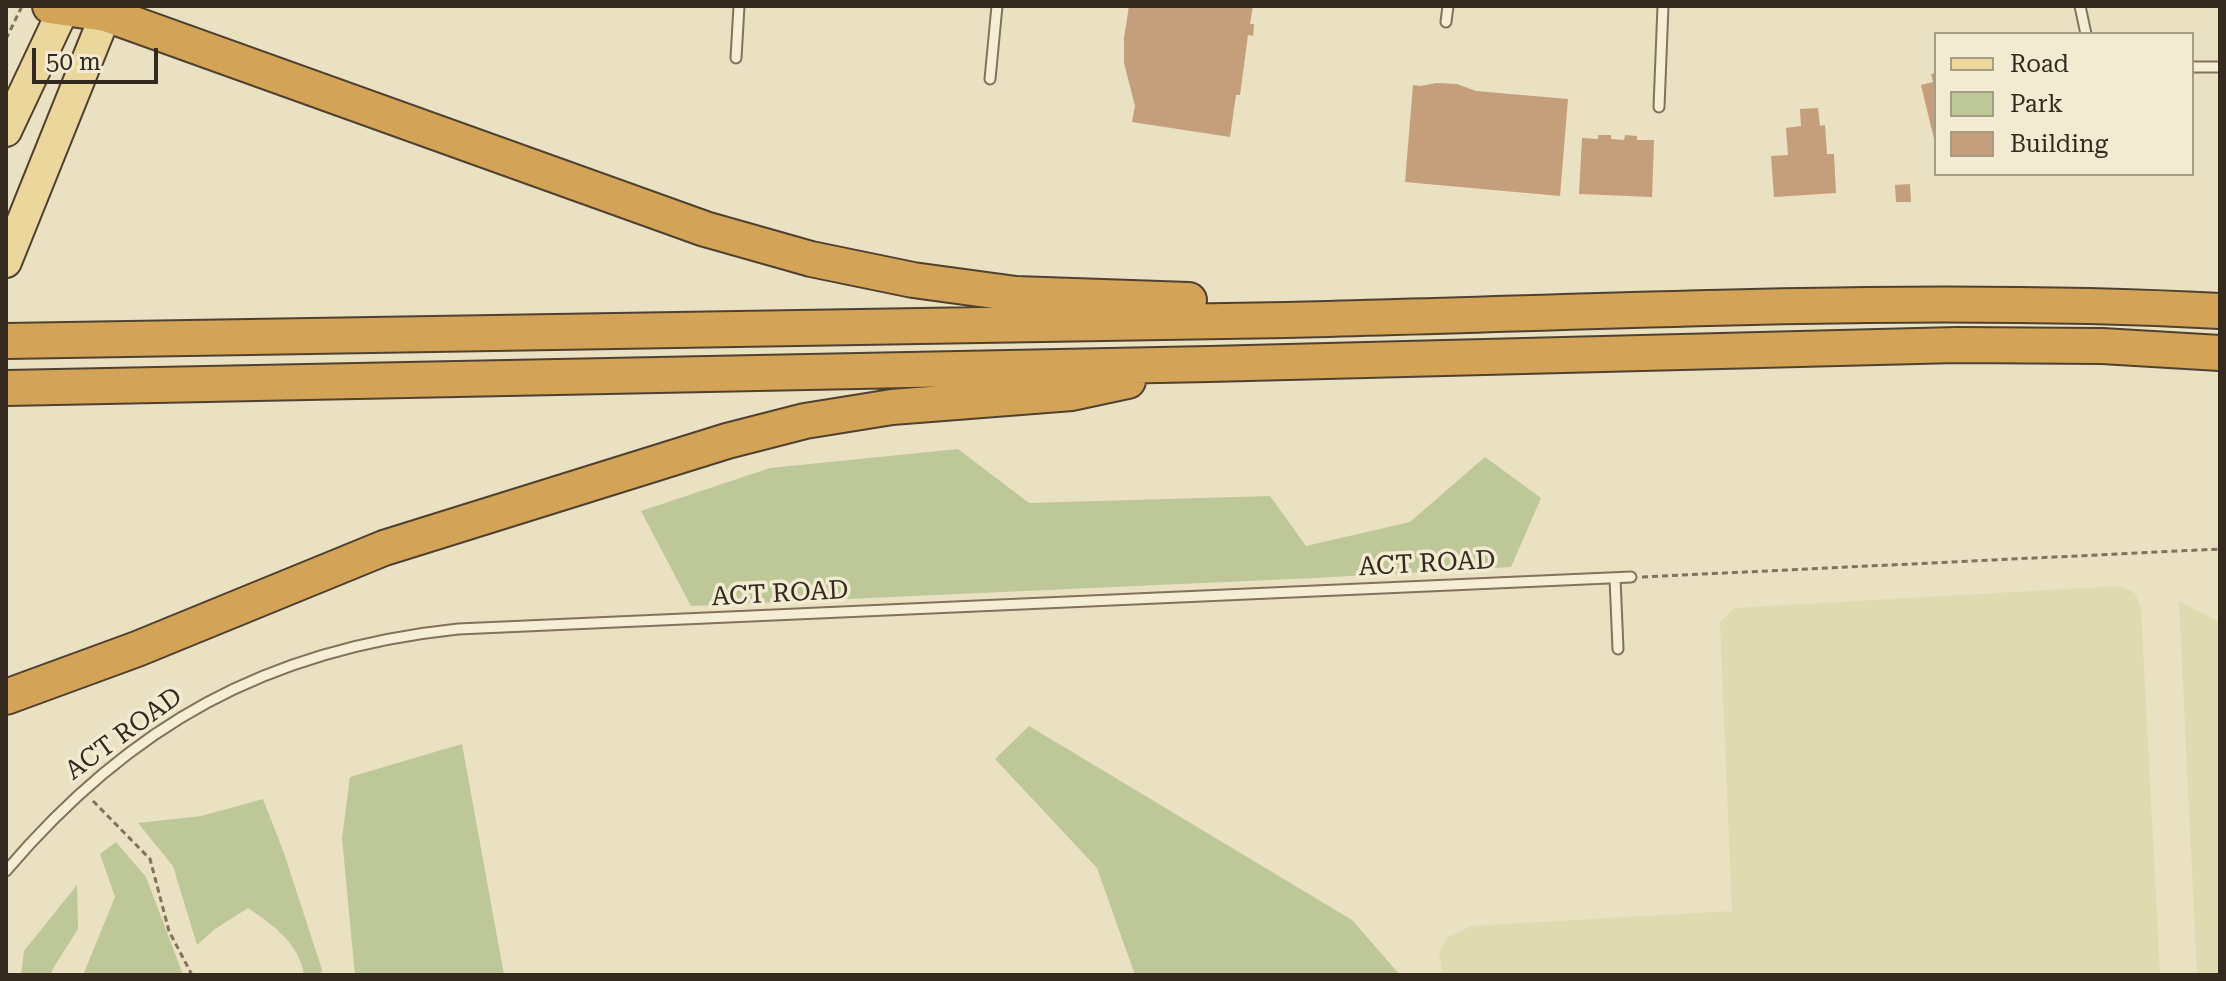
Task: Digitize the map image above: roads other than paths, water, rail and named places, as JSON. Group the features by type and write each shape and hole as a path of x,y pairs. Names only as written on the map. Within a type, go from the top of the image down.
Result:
{"highway":[{"path":"59,7 108,10 705,229 811,259 913,280 1016,294 1230,301 1290,320"},
{"path":"6,341 1290,320 1962,303 2220,311"},
{"path":"6,388 1209,364 1957,345 2102,346 2220,353"},
{"path":"6,697 137,649 384,548 727,441 805,421 892,407 1072,393 1209,364"}],"main road":[{"path":"6,131 59,7"},
{"path":"6,262 108,10"}],"lane":[{"path":"736,58 739,6"},
{"path":"990,79 997,6"},
{"path":"1446,22 1448,6"},
{"path":"1659,107 1663,6"},
{"path":"2080,6 2086,32"},
{"path":"2194,67 2220,67"},
{"name":"ACT ROAD","path":"6,871 82,790 162,728 274,670 334,650 417,634 458,629 1631,577"},
{"path":"1615,578 1618,649"}]}
